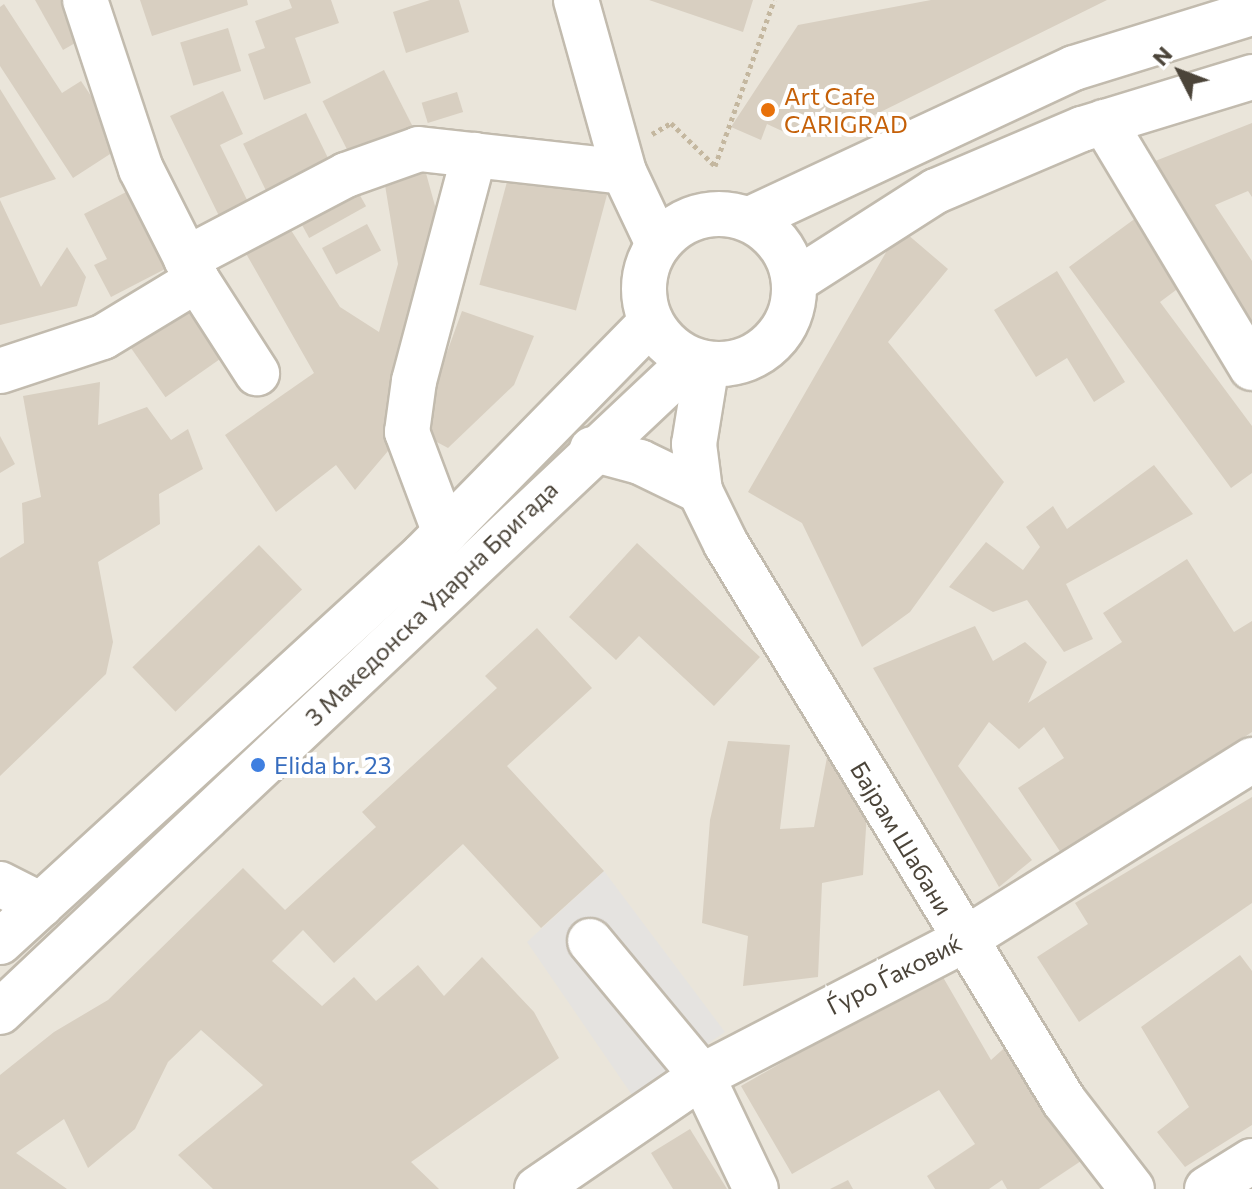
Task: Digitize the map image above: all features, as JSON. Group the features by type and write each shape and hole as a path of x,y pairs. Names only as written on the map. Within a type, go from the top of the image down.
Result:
{"street":[{"path":"85,0 141,169 192,270 257,373"},
{"path":"576,0 622,162 658,244"},
{"path":"750,219 1074,68 1252,13"},
{"path":"712,363 649,324 644,275 658,244 675,227 697,216 723,213 750,219 772,234 788,256 795,281 936,191 1104,122 1252,77"},
{"path":"1104,122 1252,368"},
{"path":"0,371 103,337 192,270 346,175 419,149 474,155 622,162 697,216"},
{"path":"445,533 407,432 414,381 474,155"},
{"name":"3 Македонска Ударна Бригада","path":"0,1012 592,449 712,363 770,346 790,317 795,281"},
{"name":"3 Македонска Ударна Бригада","path":"0,942 445,533 649,324"},
{"name":"Бајрам Шабани","path":"712,363 696,415 699,482 726,544 1064,1101 1132,1189"},
{"path":"592,449 699,482"},
{"name":"Ѓуро Ѓаковиќ","path":"537,1189 702,1076 964,940 1252,760"},
{"path":"0,884 41,905"},
{"path":"590,941 702,1076 756,1189"},
{"path":"1207,1189 1252,1161"}],"path":[{"path":"622,162 671,123 715,166 774,0"}],"shaded area":[{"path":"0,0 1252,0 1252,1189 0,1189"},
{"path":"604,871 725,1032 632,1095 527,942"}],"building":[{"path":"35,0 70,0 89,35 63,50"},
{"path":"140,0 247,0 248,5 152,36"},
{"path":"289,0 331,0 339,23 295,38 311,83 264,100 248,54 265,48 255,21 292,8"},
{"path":"430,0 459,0 469,32 406,53 393,12"},
{"path":"649,0 753,0 743,32"},
{"path":"931,0 1107,0 832,136 795,137 767,124 761,140 731,127 798,25"},
{"path":"4,4 62,93 81,81 124,145 73,178 0,66 0,7"},
{"path":"228,28 241,71 193,86 180,43"},
{"path":"384,70 414,128 352,159 323,101"},
{"path":"0,89 56,179 0,198"},
{"path":"223,91 243,134 220,145 250,206 221,220 170,116"},
{"path":"457,92 463,112 428,123 422,103"},
{"path":"306,113 335,172 272,203 243,144"},
{"path":"1252,123 1252,197 1248,191 1215,205 1252,261 1252,344 1145,165"},
{"path":"421,155 440,224 394,376 388,451 355,490 336,465 276,512 225,435 314,373 240,243 282,216 340,307 379,332 398,264 384,179"},
{"path":"512,163 609,189 576,311 479,285"},
{"path":"352,181 366,206 309,238 295,213"},
{"path":"128,191 167,268 111,297 94,265 107,259 84,214"},
{"path":"0,200 41,287 67,247 86,277 77,306 0,325"},
{"path":"1144,212 1192,278 1160,302 1252,426 1252,473 1231,488 1069,267"},
{"path":"367,224 381,250 336,274 322,248"},
{"path":"900,228 948,269 888,342 1004,482 910,612 862,647 802,523 748,492"},
{"path":"1057,271 1125,382 1094,402 1067,358 1036,377 994,310"},
{"path":"185,303 223,357 166,397 128,343"},
{"path":"462,311 534,336 514,385 448,448 418,432"},
{"path":"100,382 98,425 147,407 171,440 188,429 203,469 159,494 160,524 98,562 113,642 106,674 0,776 0,558 24,543 22,503 41,497 23,396"},
{"path":"0,436 15,464 0,473"},
{"path":"1154,465 1193,514 1066,584 1093,639 1064,652 1027,600 993,612 949,587 986,542 1023,570 1040,547 1026,527 1053,506 1067,529"},
{"path":"637,543 760,657 714,706 639,636 616,660 569,617"},
{"path":"259,545 302,590 175,712 132,667"},
{"path":"1187,559 1234,632 1252,621 1252,732 1063,856 1018,788 1064,758 1044,727 1019,749 989,722 958,766 1032,860 999,887 873,668 975,626 993,661 1025,642 1047,662 1028,703 1122,642 1103,613"},
{"path":"537,628 592,688 507,766 604,871 541,928 463,844 334,963 303,930 272,961 322,1006 354,977 376,1001 418,965 444,996 482,957 534,1012 559,1058 411,1162 439,1189 213,1189 178,1155 263,1085 201,1030 168,1062 135,1129 88,1168 64,1119 16,1153 67,1189 0,1189 0,1075 54,1032 108,1000 243,868 285,910 376,827 362,812 497,688 485,676"},
{"path":"728,741 790,745 780,829 814,827 828,752 868,797 863,875 822,883 818,977 743,986 748,936 702,923 710,820"},
{"path":"1252,797 1252,903 1079,1022 1037,957 1088,924 1075,903"},
{"path":"1240,955 1252,971 1252,1125 1185,1167 1157,1132 1189,1107 1141,1027"},
{"path":"940,972 991,1060 1011,1042 1087,1157 1039,1189 1007,1189 1002,1180 989,1189 935,1189 927,1176 975,1144 939,1090 792,1174 741,1086"},
{"path":"690,1129 727,1189 673,1189 651,1153"},
{"path":"848,1180 853,1189 830,1189"}],"place":[{"name":"Art Cafe CARIGRAD","path":"768,110"},
{"name":"Elida br. 23","path":"258,765"}]}
